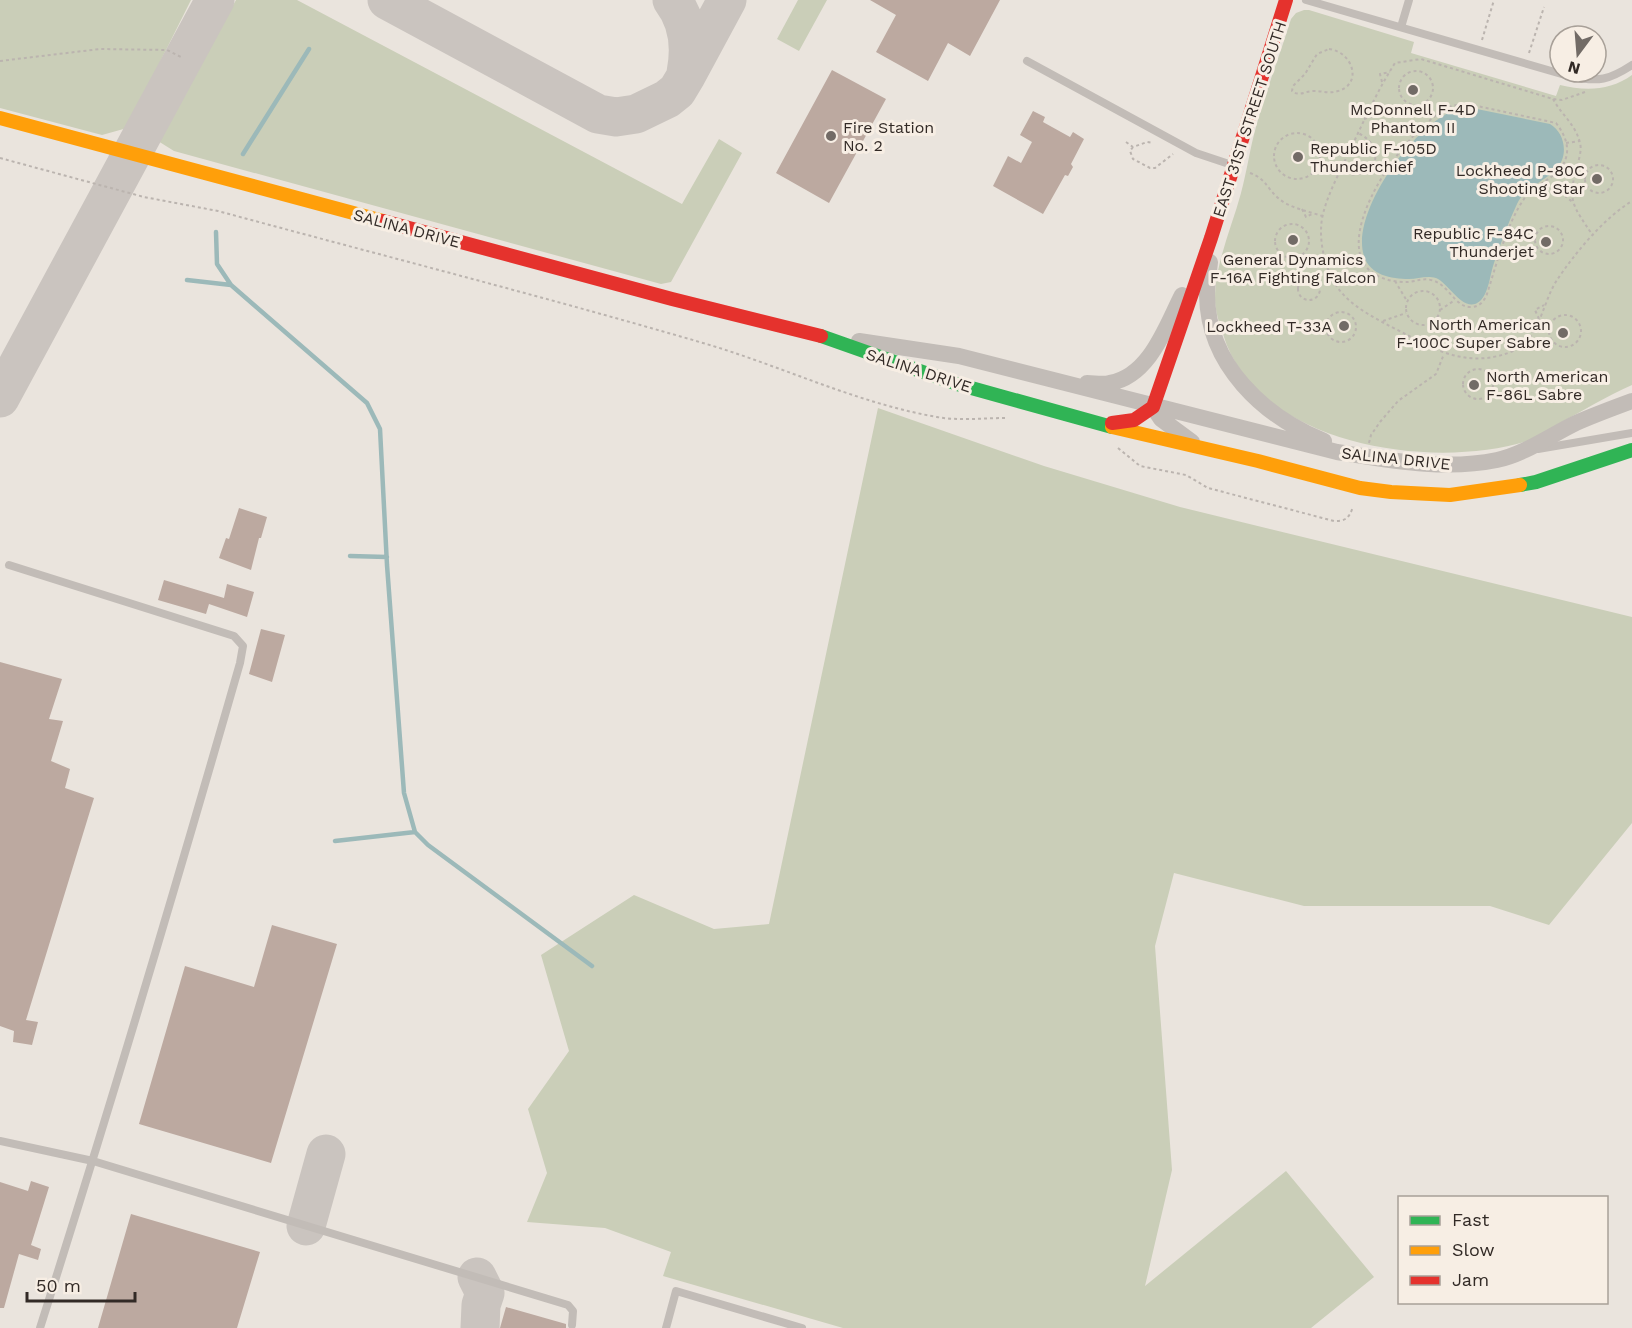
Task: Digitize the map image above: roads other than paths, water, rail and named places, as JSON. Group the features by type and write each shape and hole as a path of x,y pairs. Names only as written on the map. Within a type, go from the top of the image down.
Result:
{"street":[{"name":"EAST 31ST STREET SOUTH","path":"1153,407 1211,238 1286,0"},
{"name":"SALINA DRIVE","path":"0,118 672,299 814,334 959,356 1337,452 1389,460 1453,465 1498,460 1577,423 1632,401"},
{"name":"EAST 31ST STREET SOUTH","path":"1211,238 1207,294 1210,320 1223,358 1236,378 1251,395 1279,418 1316,438 1362,456"},
{"name":"SALINA DRIVE","path":"1055,382 1111,383 1135,372 1151,354 1211,238"},
{"name":"SALINA DRIVE","path":"814,334 957,384 1096,423 1358,487 1390,492 1450,495 1492,490 1536,482 1632,450"},
{"name":"SALINA DRIVE","path":"1153,407 1161,419 1199,447"},
{"path":"1096,423 1127,422 1142,418 1153,407"}],"lane":[{"path":"1306,0 1572,77 1588,80 1613,78 1632,65"},
{"path":"1401,27 1409,0"},
{"path":"1027,61 1196,153 1233,165"},
{"path":"1515,453 1632,433"},
{"path":"9,565 234,636 243,646 172,898 40,1328"},
{"path":"0,1141 93,1161 568,1305 573,1311 572,1325"},
{"path":"666,1328 676,1291 802,1328"}],"water":[{"path":"1467,107 1550,124 1558,131 1564,145 1562,160 1558,167 1521,197 1517,204 1483,298 1474,304 1462,301 1436,278 1395,278 1376,272 1364,256 1362,237 1367,214 1393,166 1430,126 1449,113"}],"waterway":[{"path":"243,154 309,49"},
{"path":"216,232 217,264 231,285 367,403 380,429 387,565 404,793 415,832 428,845 592,966"},
{"path":"187,280 231,285"},
{"path":"350,556 387,557"},
{"path":"335,841 415,832"}],"place":[{"name":"McDonnell F-4D Phantom II","path":"1413,90"},
{"name":"Fire Station No. 2","path":"831,136"},
{"name":"Republic F-105D Thunderchief","path":"1298,157"},
{"name":"Lockheed P-80C Shooting Star","path":"1597,179"},
{"name":"General Dynamics F-16A Fighting Falcon","path":"1293,240"},
{"name":"Republic F-84C Thunderjet","path":"1546,242"},
{"name":"Lockheed T-33A","path":"1344,326"},
{"name":"North American F-100C Super Sabre","path":"1563,333"},
{"name":"North American F-86L Sabre","path":"1474,385"}]}
